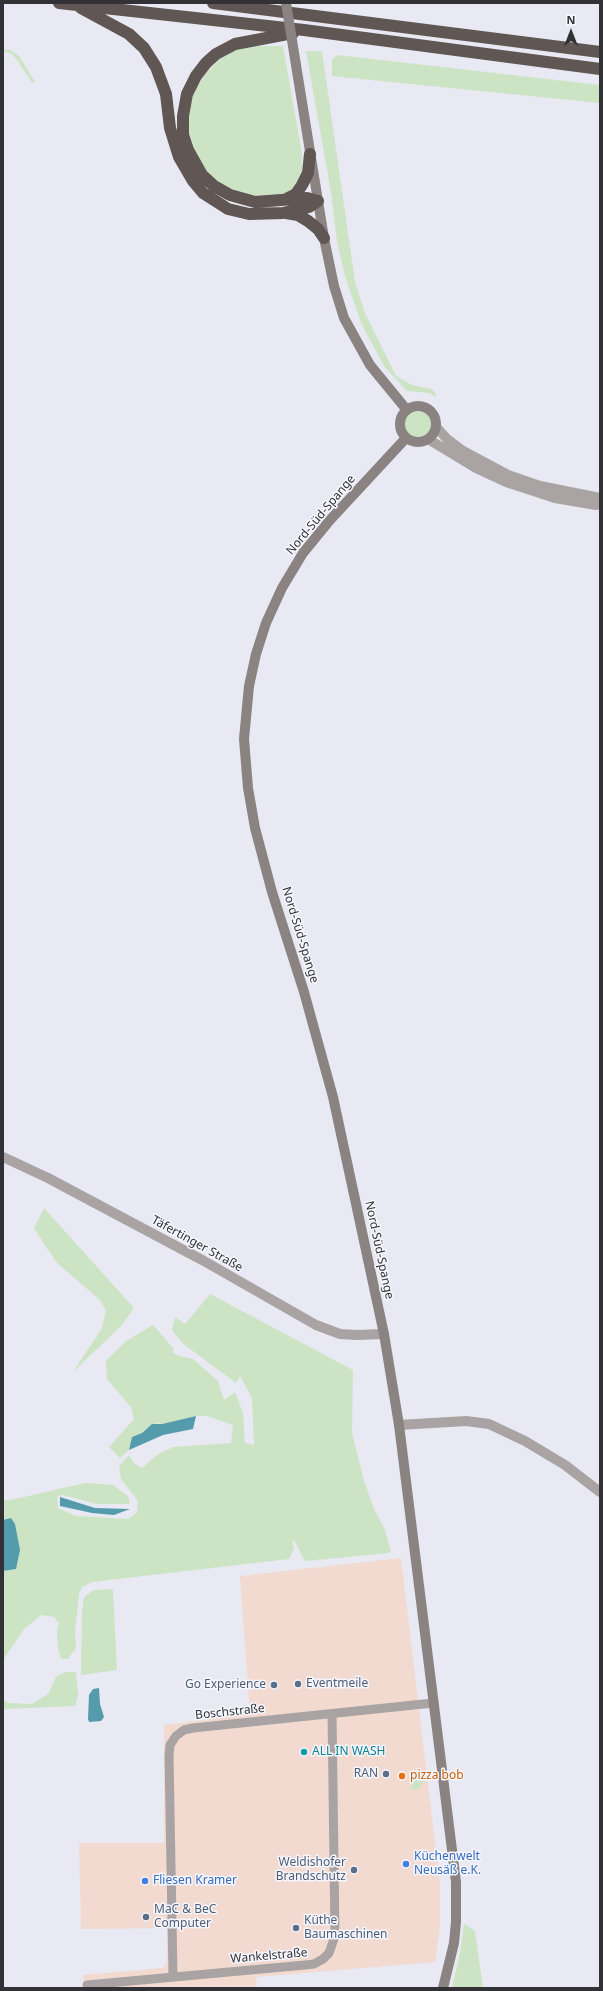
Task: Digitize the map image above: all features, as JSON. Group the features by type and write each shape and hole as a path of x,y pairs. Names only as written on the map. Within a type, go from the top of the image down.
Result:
{"highway":[{"path":"59,3 304,30 600,69"},
{"path":"213,3 600,52"},
{"path":"75,5 129,34 144,48 156,67 166,94 170,128 179,158 193,181 203,192 228,209 249,214 283,207 309,206 318,201"},
{"path":"304,30 243,42 216,54 196,76 189,88 183,109 182,129 190,156 202,176 222,191 238,199 283,207 308,221 318,229 324,238"},
{"path":"283,207 296,194 302,185 308,173 310,154"}],"main road":[{"path":"286,3 324,238 334,286 344,318 370,365 406,410"},
{"path":"418,405 429,409 436,419 437,428 428,439 417,442 406,438 400,428 400,423 406,410 418,405"},
{"name":"Nord-Süd-Spange","path":"406,438 330,520 294,567 276,602 260,642 247,701 245,722 246,763 255,828 272,892 324,1061 384,1334 402,1444 405,1484 453,1856 456,1896 454,1942 443,1988"}],"street":[{"path":"437,428 447,439 463,451 507,478 555,498 596,504 600,503"},
{"path":"428,439 476,468 507,478 540,486 600,498"},
{"name":"Täfertinger Straße","path":"3,1157 48,1178 204,1262 316,1325 340,1334 356,1336 384,1334"},
{"path":"399,1425 466,1421 489,1424 552,1457 600,1492"},
{"name":"Boschstraße","path":"173,1976 170,1890 170,1745 176,1736 184,1730 193,1728 433,1703"},
{"name":"Wankelstraße","path":"87,1985 305,1965 323,1960 330,1953 336,1936 332,1714"}],"shaded area":[{"path":"401,1558 440,1885 440,1926 435,1962 256,1977 257,1988 84,1988 83,1975 163,1968 167,1962 167,1928 81,1929 79,1843 164,1843 164,1725 250,1714 240,1576"}],"green space":[{"path":"253,46 283,46 302,154 302,170 293,192 280,198 252,198 222,188 196,160 187,128 188,109 194,92 206,73 221,58 238,49"},
{"path":"3,49 10,50 19,56 35,82 32,83 12,54 3,51"},
{"path":"306,51 322,51 355,282 365,313 396,376 412,385 431,389 435,392 436,397 429,393 407,391 384,366 361,323 345,276 337,242 331,192"},
{"path":"337,55 600,85 600,103 332,76 332,60"},
{"path":"418,409 424,410 432,418 432,430 424,438 418,439 412,438 404,430 403,424 404,418 412,410"},
{"path":"44,1208 134,1308 121,1326 73,1372 102,1328 106,1311 100,1300 57,1263 34,1228"},
{"path":"210,1294 353,1370 352,1432 364,1481 374,1509 385,1530 391,1552 305,1561 294,1540 292,1541 294,1549 289,1559 92,1582 82,1587 79,1594 75,1633 76,1648 68,1659 61,1659 58,1648 57,1629 59,1623 54,1617 41,1615 24,1629 3,1660 3,1571 16,1569 15,1524 11,1518 3,1520 3,1500 11,1500 85,1483 113,1485 128,1496 130,1504 97,1504 63,1495 57,1496 58,1508 76,1516 128,1519 137,1513 138,1501 121,1479 119,1466 129,1455 135,1464 142,1468 157,1455 173,1447 231,1443 233,1425 207,1416 196,1416 162,1424 157,1423 147,1428 142,1433 132,1437 129,1450 120,1458 109,1447 134,1419 131,1407 107,1379 106,1361 126,1341 153,1325 173,1348 173,1353 193,1359 218,1381 224,1400 235,1392 243,1413 245,1443 254,1445 252,1398 240,1376 236,1383 182,1343 172,1330 175,1317 185,1324"},
{"path":"113,1589 117,1670 81,1675 82,1612 84,1597 94,1590"},
{"path":"65,1672 76,1672 78,1696 75,1706 3,1709 3,1700 9,1703 32,1704 48,1694 56,1677"},
{"path":"419,1775 424,1777 424,1781 419,1789 414,1790 411,1788 411,1783"},
{"path":"464,1924 475,1931 483,1988 452,1988 460,1953"}],"water":[{"path":"196,1416 193,1429 163,1435 129,1450 132,1437 142,1433 152,1424 162,1424"},
{"path":"60,1497 95,1508 130,1509 114,1515 92,1513 60,1506"},
{"path":"11,1518 15,1524 20,1550 16,1569 3,1571 3,1520"},
{"path":"99,1688 100,1704 104,1717 101,1721 89,1722 89,1695 93,1689"}],"place":[{"name":"Eventmeile","path":"298,1684"},
{"name":"Go Experience","path":"274,1685"},
{"name":"ALL IN WASH","path":"304,1752"},
{"name":"RAN","path":"386,1774"},
{"name":"pizza bob","path":"402,1776"},
{"name":"Küchenwelt Neusäß e.K.","path":"406,1864"},
{"name":"Weldishofer Brandschutz","path":"354,1870"},
{"name":"Fliesen Kramer","path":"145,1881"},
{"name":"MaC & BeC Computer","path":"146,1917"},
{"name":"Küthe Baumaschinen","path":"296,1928"}]}
